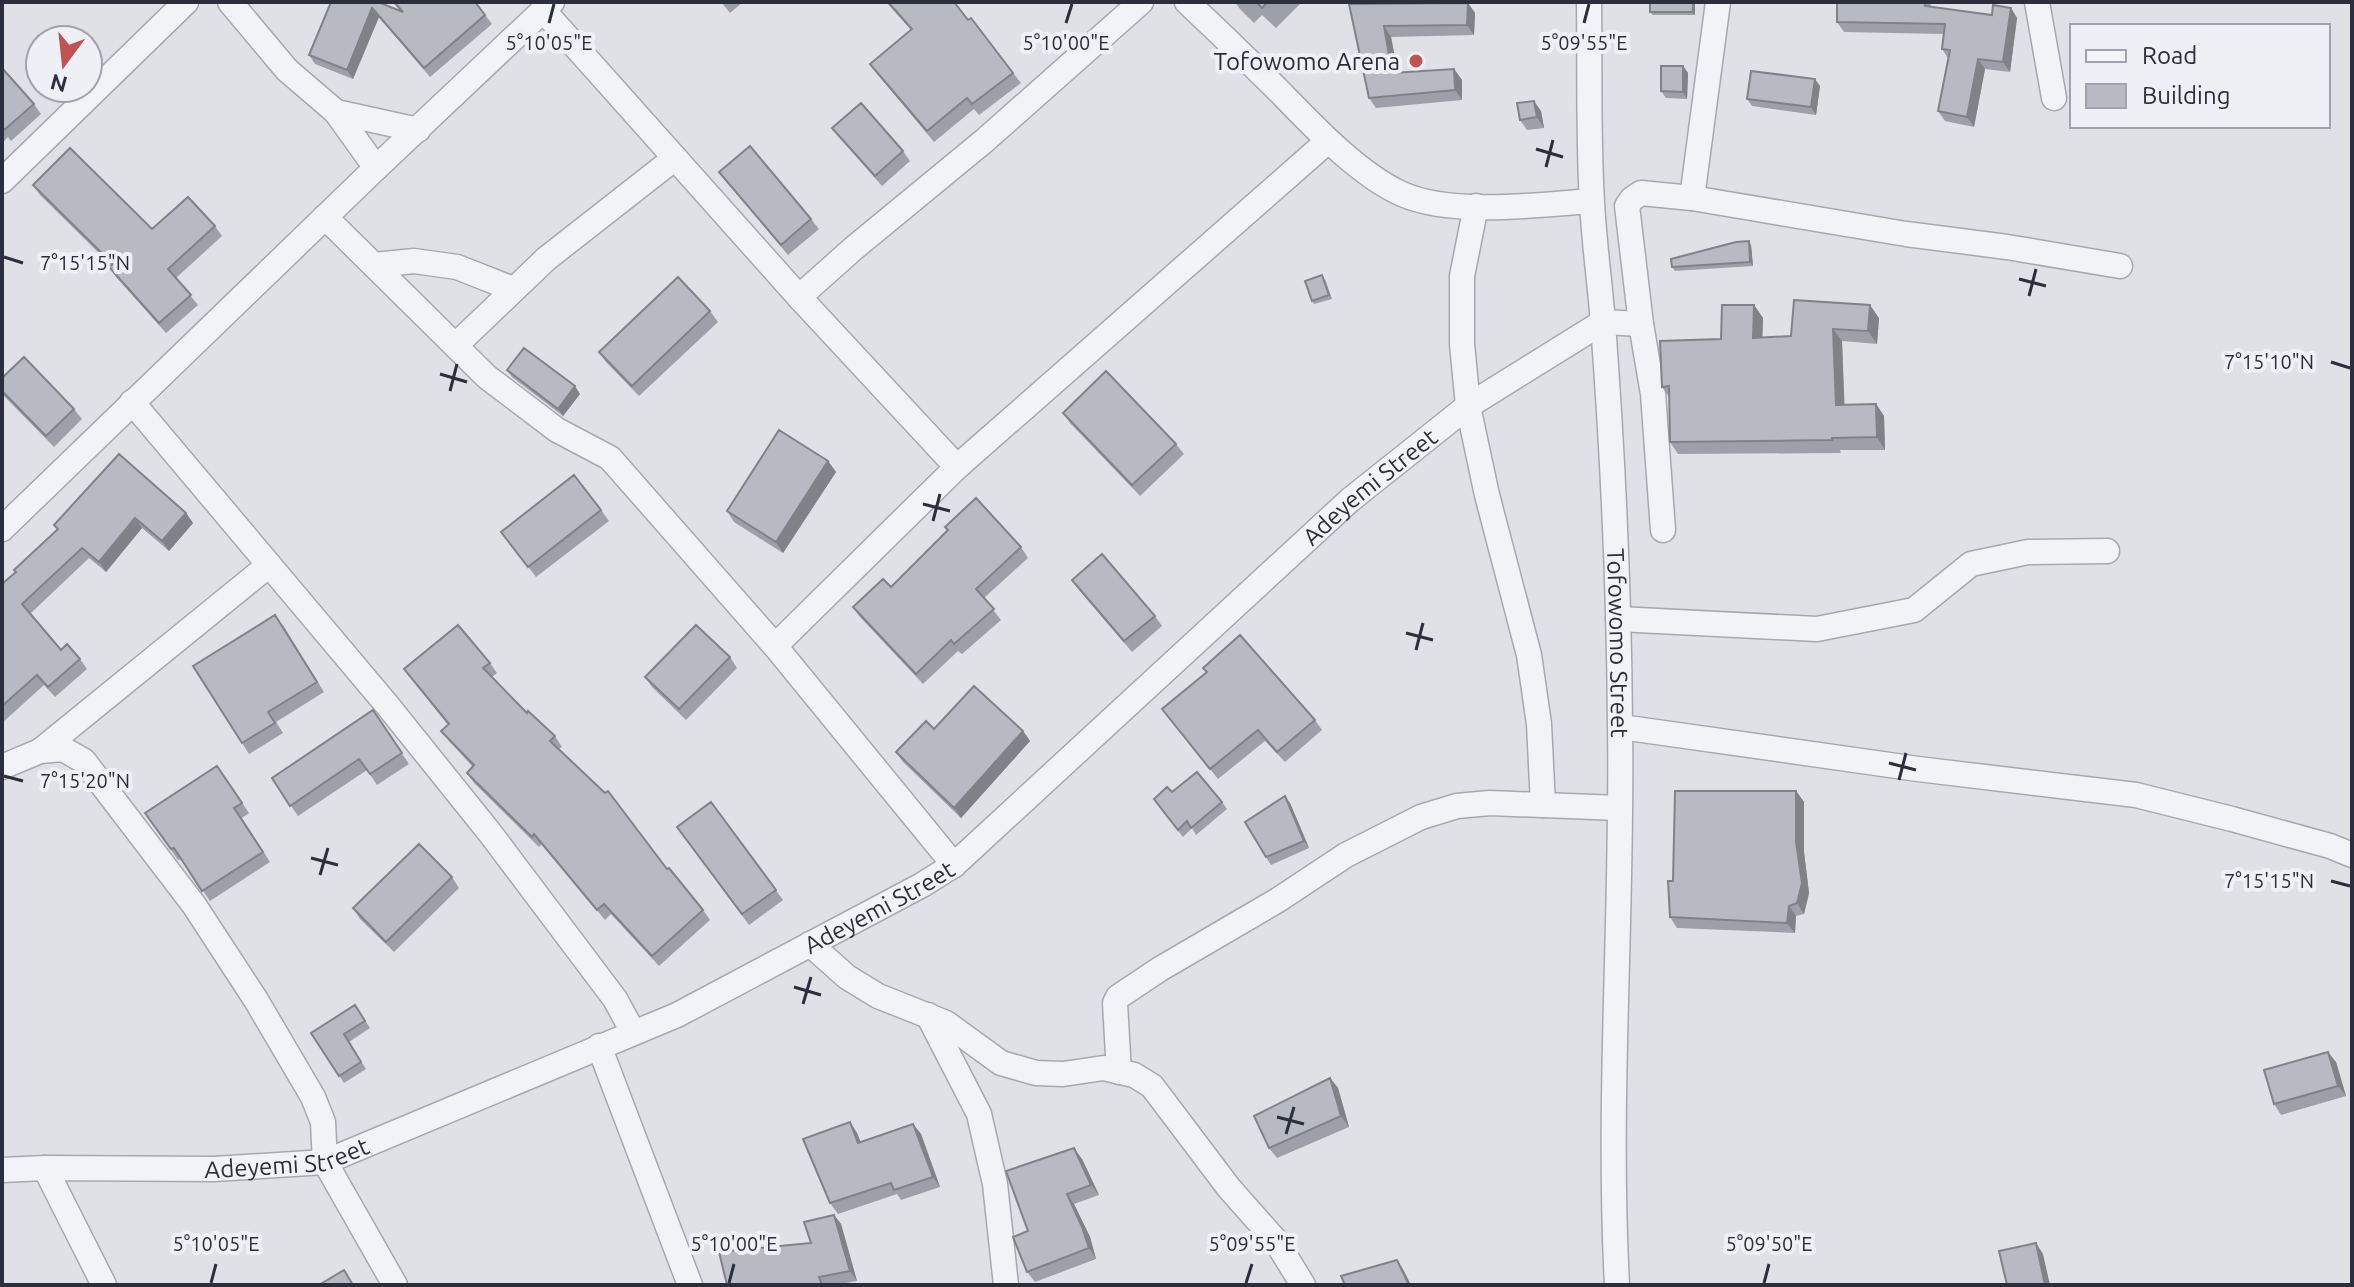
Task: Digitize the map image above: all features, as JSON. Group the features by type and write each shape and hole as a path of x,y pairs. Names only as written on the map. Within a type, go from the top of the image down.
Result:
{"street":[{"path":"2,181 186,2"},
{"path":"230,2 287,70 336,112 376,168"},
{"path":"799,297 984,141 1141,2"},
{"path":"1187,2 1328,141 1374,177 1403,194 1439,204 1476,206 1591,201"},
{"name":"Tofowomo Street","path":"1589,2 1591,201 1603,322 1615,513 1621,727 1619,940 1613,1079 1617,1285"},
{"path":"1692,198 1718,2"},
{"path":"2037,2 2054,98"},
{"path":"2,529 548,6 675,158 957,467"},
{"path":"336,112 418,130"},
{"path":"775,646 957,467 1328,141"},
{"path":"456,345 546,259 675,158"},
{"path":"1663,530 1653,394 1627,206 1641,193 1692,198 2120,266"},
{"path":"1476,206 1462,276 1462,344 1468,406 1487,495 1529,655 1539,724 1543,805"},
{"path":"325,217 487,377 557,430 610,458 775,646 954,865"},
{"path":"374,265 414,261 457,267 513,289"},
{"path":"1603,322 1641,324"},
{"name":"Adeyemi Street","path":"2,1170 214,1169 325,1162 677,1015 954,865 1350,500 1468,406 1603,322"},
{"path":"132,402 388,706 490,833 615,999 633,1032"},
{"path":"1618,619 1817,629 1914,610 1971,564 2028,552 2107,551"},
{"path":"2,767 40,751 269,565"},
{"path":"1621,727 1918,769 2136,795 2302,838 2352,855"},
{"path":"40,751 63,749 84,761 194,905 256,1000 313,1097 323,1122 325,1162 395,1285"},
{"path":"1119,1072 1115,1003 1118,997 1346,855 1421,817 1457,806 1490,803 1619,808"},
{"path":"810,944 847,977 878,996 946,1023 1001,1063 1036,1073 1063,1074 1104,1068 1134,1075 1152,1086 1229,1188 1276,1241 1303,1285"},
{"path":"928,1015 979,1114 995,1184 1006,1285"},
{"path":"599,1046 690,1285"},
{"path":"45,1168 104,1285"}],"building":[{"path":"331,2 378,2 403,12 394,2 475,2 485,15 424,68 372,8 347,70 309,55"},
{"path":"888,2 954,2 968,20 971,18 1013,73 972,104 967,98 927,131 870,64 912,29"},
{"path":"1650,2 1693,2 1693,12 1650,12"},
{"path":"1837,2 1925,2 1925,6 1992,15 1993,5 2011,8 2003,62 1978,59 1967,117 1938,111 1950,50 1942,49 1945,24 1837,22"},
{"path":"1468,3 1467,25 1384,26 1392,73 1454,69 1455,90 1369,98 1349,4"},
{"path":"1661,66 1683,66 1683,92 1661,91"},
{"path":"2,68 24,93 24,104 34,104 4,130"},
{"path":"1751,71 1815,79 1811,107 1747,99"},
{"path":"1534,101 1537,117 1520,120 1517,103"},
{"path":"861,103 903,151 875,176 832,128"},
{"path":"750,146 811,219 781,245 719,172"},
{"path":"70,148 152,229 188,197 215,226 168,269 191,295 159,323 109,267 113,264 33,185"},
{"path":"1749,241 1750,262 1672,267 1671,259"},
{"path":"1322,275 1329,295 1312,301 1305,281"},
{"path":"678,277 710,311 632,386 599,352"},
{"path":"1794,300 1870,305 1868,331 1833,329 1836,405 1876,404 1877,437 1670,442 1669,386 1662,387 1660,341 1721,339 1722,305 1754,305 1753,338 1791,336"},
{"path":"524,348 575,386 558,409 507,370"},
{"path":"24,357 74,409 46,436 2,391 2,378"},
{"path":"1106,371 1176,444 1132,485 1063,413"},
{"path":"779,430 828,461 776,542 727,511"},
{"path":"119,454 186,513 162,541 135,518 99,562 82,548 22,604 61,650 67,644 80,659 48,687 37,675 2,706 2,584 58,529 54,525"},
{"path":"574,475 601,510 528,567 501,532"},
{"path":"976,498 1021,547 976,589 994,609 954,644 951,640 916,674 853,607 883,579 891,587"},
{"path":"1102,554 1155,616 1124,641 1072,580"},
{"path":"275,615 317,682 268,712 275,723 242,743 193,666"},
{"path":"458,625 490,663 483,668 527,713 555,736 550,741 605,793 608,791 667,869 703,910 652,956 604,904 597,910 534,834 532,837 467,773 474,765 441,731 449,724 404,669"},
{"path":"696,625 730,657 679,709 645,677"},
{"path":"1240,635 1315,720 1277,752 1258,730 1210,769 1162,709 1207,672 1203,668"},
{"path":"974,686 1023,731 954,808 896,752 926,721 934,729"},
{"path":"373,710 402,753 370,774 359,759 290,806 272,778"},
{"path":"217,766 242,803 234,808 263,852 202,891 174,848 171,849 145,813"},
{"path":"1197,772 1222,802 1191,828 1187,821 1178,830 1154,799 1167,787 1172,792"},
{"path":"1675,791 1796,791 1796,842 1802,883 1797,903 1789,906 1787,923 1670,917 1668,881 1673,881"},
{"path":"1285,796 1304,841 1266,857 1245,822"},
{"path":"711,802 776,890 742,914 677,827"},
{"path":"419,844 452,877 386,942 353,908"},
{"path":"355,1005 365,1021 344,1034 361,1062 339,1076 311,1033"},
{"path":"2328,1052 2338,1086 2274,1104 2264,1070"},
{"path":"1330,1078 1341,1116 1269,1148 1254,1116"},
{"path":"850,1122 858,1143 913,1124 933,1177 894,1190 891,1183 830,1203 803,1139"},
{"path":"1074,1148 1091,1185 1067,1194 1089,1248 1027,1272 1013,1237 1028,1231 1006,1171"},
{"path":"834,1215 850,1271 819,1277 822,1285 727,1285 719,1252 811,1243 804,1222"},
{"path":"2036,1243 2045,1285 2007,1285 1999,1251"},
{"path":"1397,1260 1409,1285 1345,1285 1341,1276"},
{"path":"344,1270 353,1285 319,1285"}],"place":[{"name":"Tofowomo Arena","path":"1416,61"}]}
